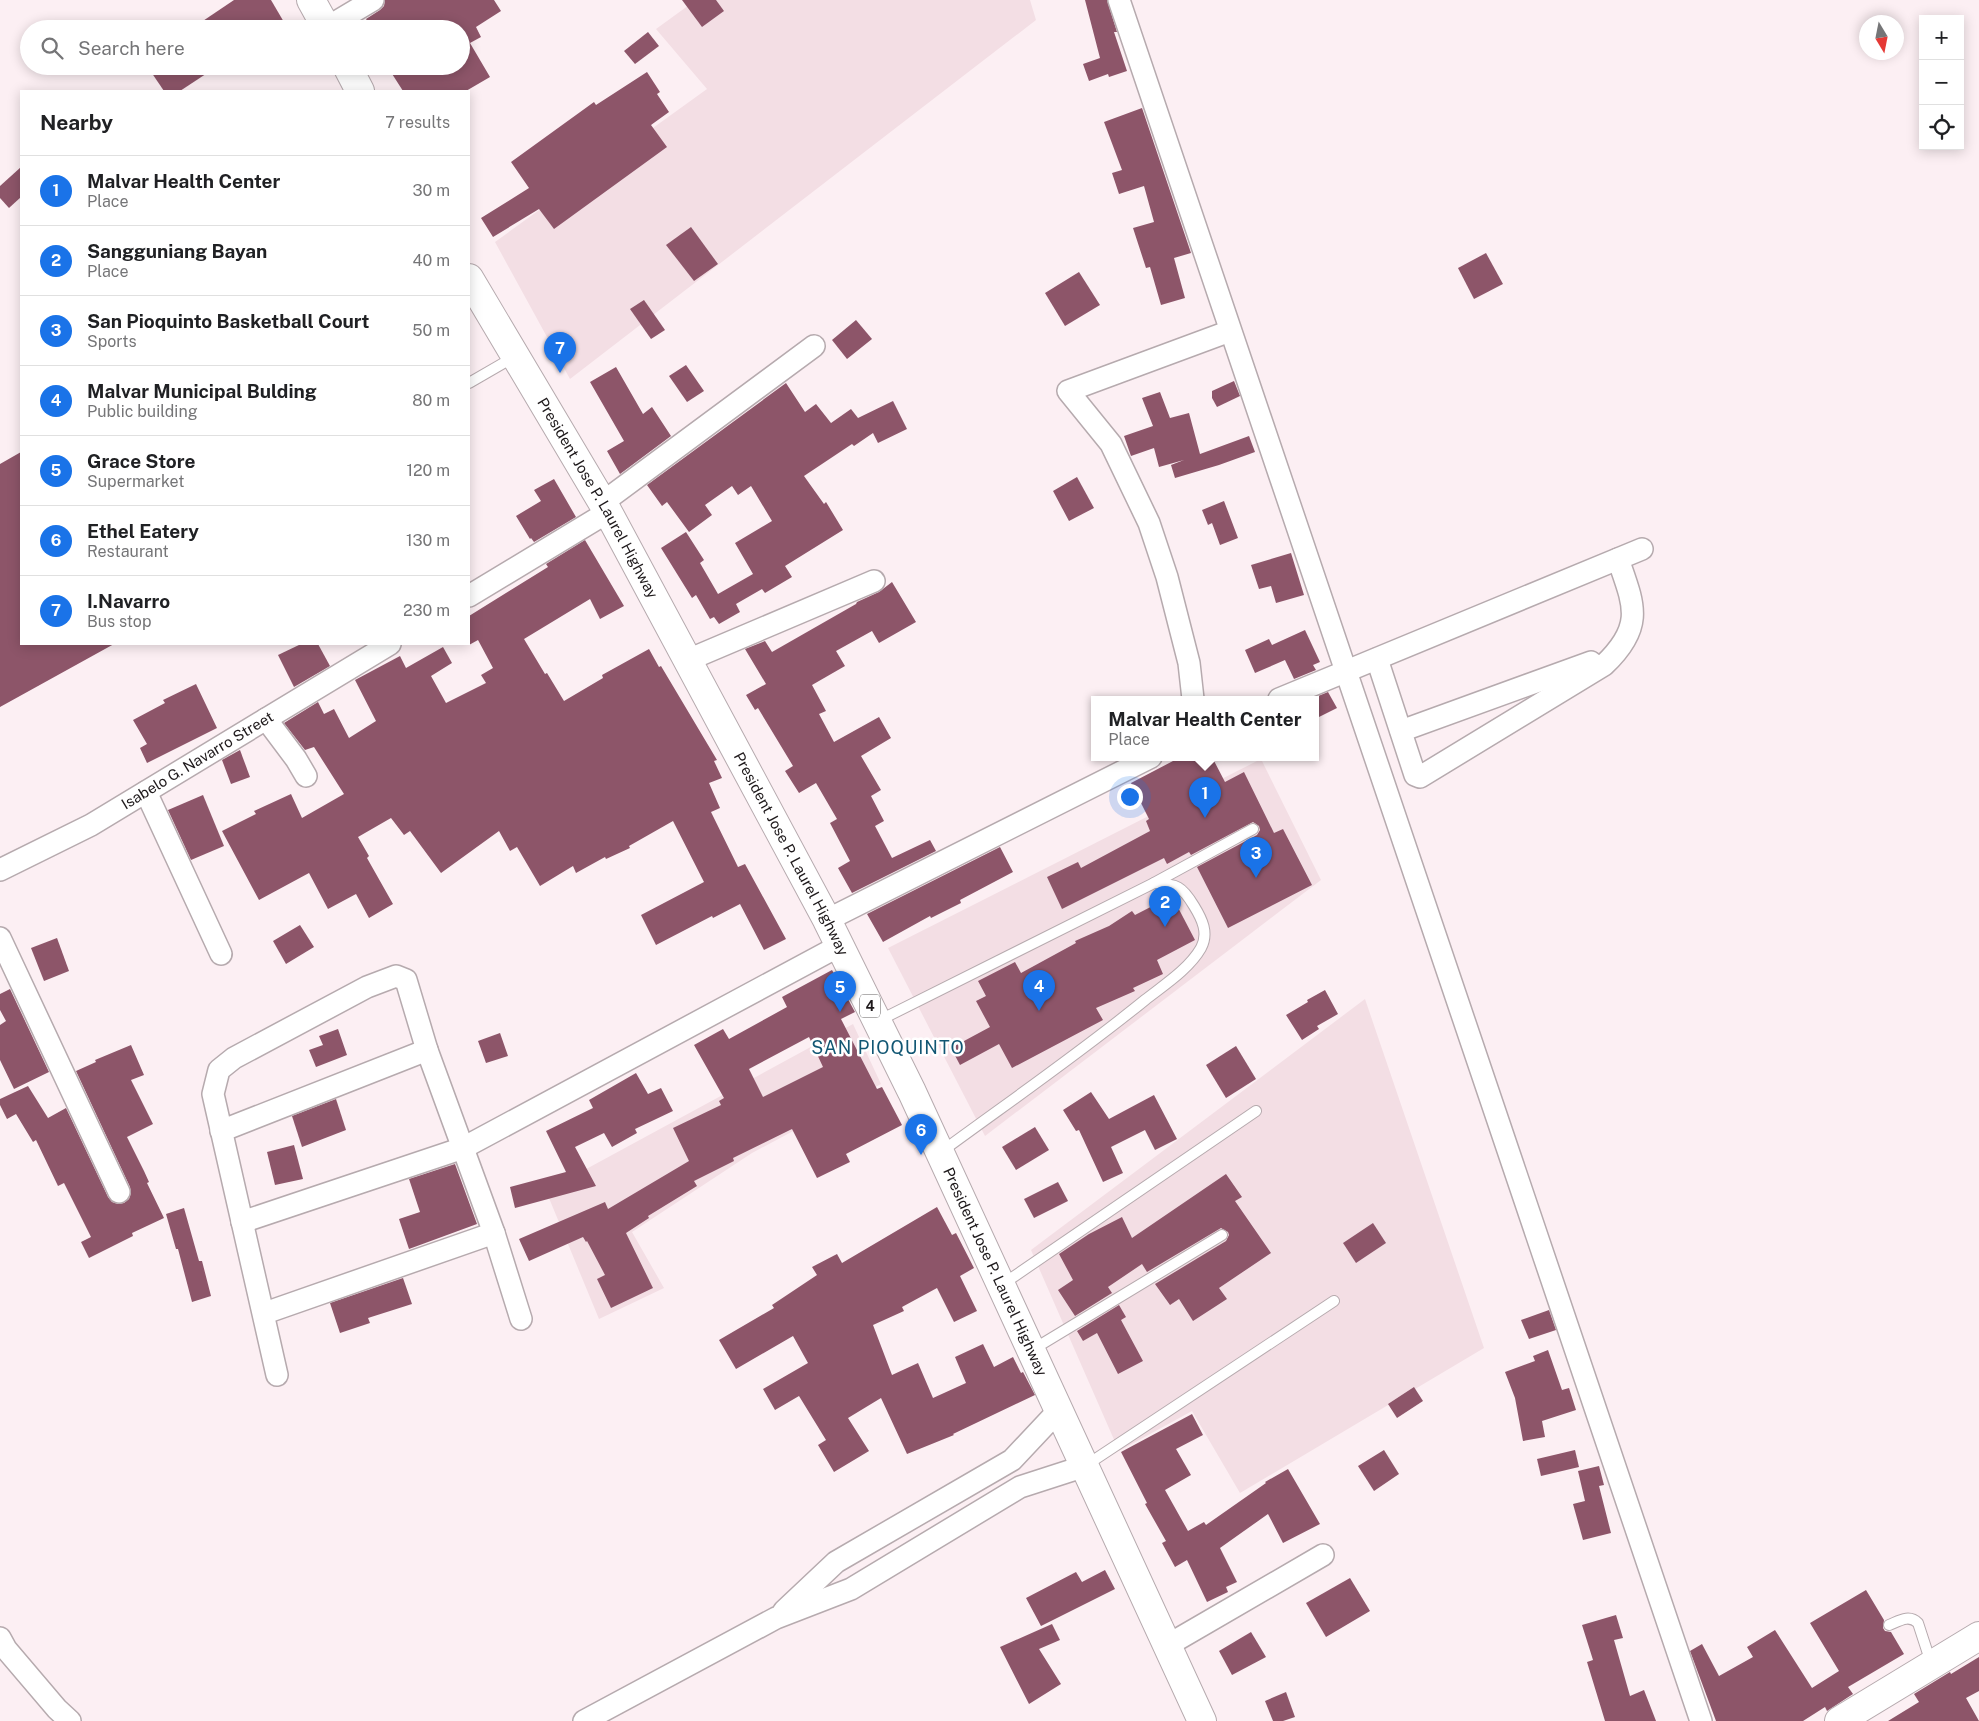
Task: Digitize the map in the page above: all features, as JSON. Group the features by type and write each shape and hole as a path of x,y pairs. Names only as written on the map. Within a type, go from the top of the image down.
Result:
{"main road":[{"path":"311,0 321,20"},
{"path":"352,75 359,90"},
{"name":"President Jose P. Laurel Highway","path":"470,280 605,508 827,920 878,1021 940,1152 1202,1721"},
{"path":"1839,1721 1979,1636"}],"street":[{"path":"341,20 373,0"},
{"path":"1119,0 1701,1721"},
{"path":"1193,696 1189,663 1167,577 1149,523 1111,444 1068,390 1230,332"},
{"path":"470,595 605,508 814,346"},
{"path":"1286,696 1642,549"},
{"path":"1377,659 1415,775 1420,777 1604,665 1617,653 1627,636 1634,616 1631,597 1618,559"},
{"path":"688,660 874,581"},
{"name":"Isabelo G. Navarro Street","path":"0,870 91,825 388,645"},
{"path":"1401,731 1617,653"},
{"path":"266,719 296,759 306,776"},
{"path":"827,920 1143,761"},
{"path":"146,792 221,954"},
{"path":"0,938 119,1192"},
{"path":"242,1222 463,1148 839,946"},
{"path":"278,1375 220,1131 213,1094 219,1070 234,1058 367,987 396,976 406,980 428,1050 494,1233 521,1319"},
{"path":"220,1131 428,1050"},
{"path":"264,1313 494,1233"},
{"path":"776,1618 836,1562 1012,1460 1058,1410"},
{"path":"584,1721 776,1618 851,1589 1020,1487 1085,1466"},
{"path":"1168,1646 1323,1555"},
{"path":"836,1562 851,1589"},
{"path":"0,1638 6,1649 57,1709 70,1721"}],"lane":[{"path":"470,382 515,357"},
{"path":"878,1021 1154,883 1253,829"},
{"path":"940,1152 1121,1020 1196,956 1202,947 1205,937 1205,926 1198,911 1184,891 1174,884 1154,883"},
{"path":"1002,1285 1256,1111"},
{"path":"1032,1351 1222,1235"},
{"path":"1085,1466 1334,1301"},
{"path":"1888,1624 1907,1618 1915,1620 1918,1623 1931,1664"}],"shaded area":[{"path":"696,0 1030,0 1036,20 570,379 495,242 707,89 656,29"},
{"path":"1257,761 1262,761 1321,880 985,1136 888,948"},
{"path":"1365,999 1484,1348 1240,1493 1192,1411 1119,1451 1031,1250"},
{"path":"853,1024 881,1084 752,1153 632,1232 664,1288 599,1319 544,1186 566,1180"}],"building":[{"path":"234,0 271,0 283,20 204,20"},
{"path":"385,0 494,0 501,11 476,27 481,37 470,43 470,20 367,20 384,6"},
{"path":"682,0 716,0 724,11 702,27"},
{"path":"1085,0 1107,0 1117,32 1114,32 1127,71 1109,77 1108,74 1089,81 1083,64 1100,58"},
{"path":"648,32 659,46 635,64 624,51"},
{"path":"470,43 490,77 468,90 402,90 393,75 470,75"},
{"path":"647,72 660,92 657,94 669,112 651,125 667,147 554,229 539,209 493,237 481,218 529,188 511,162 594,102 596,105"},
{"path":"153,75 204,75 182,90 163,90"},
{"path":"1142,108 1191,253 1174,258 1185,298 1161,305 1150,267 1146,268 1133,228 1154,222 1144,186 1119,194 1112,173 1122,170 1104,122"},
{"path":"20,168 20,198 9,208 0,198 0,186"},
{"path":"691,227 718,264 694,281 666,245"},
{"path":"1486,253 1503,284 1474,299 1458,268"},
{"path":"1079,272 1100,305 1065,326 1045,293"},
{"path":"644,300 665,330 651,339 630,309"},
{"path":"856,320 872,339 847,359 832,340"},
{"path":"686,365 704,391 687,402 669,376"},
{"path":"616,367 643,414 652,407 671,436 620,474 607,451 624,441 590,382"},
{"path":"1234,381 1240,396 1217,407 1212,398 1212,391"},
{"path":"786,383 805,412 816,404 831,423 851,409 858,418 893,401 907,429 878,443 873,433 854,446 852,444 804,476 824,504 826,502 843,530 785,566 792,577 765,593 762,589 736,604 740,612 719,624 714,617 710,619 696,595 692,598 661,548 686,532 704,560 700,563 718,594 753,574 735,543 772,521 751,486 738,495 732,486 705,505 712,515 689,532 667,502 662,506 647,485"},
{"path":"1160,392 1170,418 1189,413 1200,454 1249,436 1255,452 1175,478 1171,465 1184,460 1159,467 1154,448 1131,456 1124,436 1153,426 1142,398"},
{"path":"20,453 20,645 112,645 0,707 0,464"},
{"path":"1077,477 1094,508 1069,521 1053,491"},
{"path":"554,479 576,517 534,542 530,539 516,516 541,501 534,490"},
{"path":"1224,501 1238,538 1220,545 1212,523 1208,525 1202,510"},
{"path":"585,540 624,606 600,619 590,599 524,639 545,674 547,673 564,701 603,678 602,675 649,649 717,760 714,761 722,778 709,783 720,808 711,812 738,867 745,864 786,939 764,950 740,904 656,945 641,915 704,882 673,821 629,846 630,848 606,859 605,857 576,873 573,866 540,886 517,847 510,851 499,831 441,873 410,831 404,835 391,818 358,837 369,856 367,858 393,904 369,918 356,894 328,909 309,873 259,900 222,831 256,814 254,811 291,794 302,818 344,794 314,747 305,750 284,723 318,702 324,714 334,709 349,738 376,721 355,680 400,656 406,668 443,647 452,663 431,676 446,703 486,683 481,675 493,668 478,640 470,644 470,615 548,567 546,564"},
{"path":"1291,553 1304,595 1276,603 1271,586 1259,589 1251,565"},
{"path":"892,582 916,622 879,643 872,631 836,651 845,666 812,685 826,711 819,714 834,742 879,717 891,738 861,756 881,790 871,796 884,821 875,826 892,858 930,840 936,851 852,893 838,868 850,861 830,823 837,819 816,783 799,793 785,771 793,766 758,708 755,710 746,695 766,684 745,649 765,641 772,652 857,602 879,592"},
{"path":"1305,630 1320,662 1313,665 1316,670 1294,679 1285,660 1255,673 1245,650 1269,639 1272,645"},
{"path":"299,645 319,645 330,666 294,687 278,655"},
{"path":"196,684 217,728 147,763 140,748 147,744 133,720 165,703 163,700"},
{"path":"1328,692 1337,708 1319,717 1318,696"},
{"path":"240,750 250,777 231,784 222,760"},
{"path":"1173,761 1214,761 1225,782 1244,772 1274,833 1283,829 1312,885 1228,928 1197,867 1257,835 1260,830 1259,826 1253,822 1191,855 1189,852 1167,864 1164,858 1062,909 1047,877 1078,862 1081,868 1150,831 1146,821 1149,819 1131,783"},
{"path":"203,795 224,846 191,860 168,810"},
{"path":"1000,847 1013,872 960,900 961,903 931,918 930,916 883,942 867,914"},
{"path":"1172,896 1195,940 1157,960 1163,974 1133,988 1135,991 1096,1008 1103,1020 1012,1068 999,1044 960,1065 951,1048 990,1027 976,1001 986,996 978,981 1015,962 1021,973 1076,943 1075,941 1109,926 1132,911 1135,915"},
{"path":"300,925 314,947 286,964 273,941"},
{"path":"57,938 69,971 44,981 31,948"},
{"path":"832,970 855,1012 841,1019 877,1089 882,1087 902,1125 846,1154 850,1162 817,1178 792,1129 733,1158 734,1161 694,1181 697,1186 648,1216 649,1218 626,1233 653,1288 611,1308 597,1279 605,1275 583,1237 529,1261 519,1239 605,1202 608,1209 689,1161 673,1128 721,1105 719,1101 724,1098 694,1045 723,1029 729,1039 787,1007 782,997","holes":["809,1037 823,1067 763,1097 749,1069"]},
{"path":"10,989 49,1072 14,1089 0,1060 0,1025 6,1021 0,1010 0,994"},
{"path":"1325,990 1338,1014 1317,1026 1319,1029 1302,1040 1286,1015"},
{"path":"338,1029 347,1055 316,1067 309,1050 323,1045 319,1036"},
{"path":"500,1033 508,1056 486,1063 478,1041"},
{"path":"131,1045 144,1075 131,1080 153,1124 127,1137 164,1218 132,1233 133,1236 89,1258 81,1242 91,1237 64,1183 58,1186 36,1140 33,1142 16,1114 7,1119 0,1105 0,1099 28,1086 48,1118 66,1108 108,1197 112,1202 124,1203 129,1199 130,1187 76,1071 96,1062 95,1060"},
{"path":"1236,1046 1256,1079 1226,1098 1206,1065"},
{"path":"636,1073 648,1094 661,1088 673,1111 635,1129 637,1133 612,1147 604,1133 575,1147 596,1186 515,1208 510,1187 566,1172 546,1131 593,1108 589,1100"},
{"path":"1091,1092 1109,1119 1154,1095 1177,1139 1155,1150 1145,1130 1111,1147 1123,1173 1103,1182 1079,1130 1076,1131 1063,1110"},
{"path":"336,1099 346,1130 302,1147 292,1116"},
{"path":"1035,1127 1049,1150 1016,1170 1002,1147"},
{"path":"294,1145 303,1179 275,1185 267,1152"},
{"path":"455,1164 477,1224 409,1249 399,1219 420,1212 409,1179"},
{"path":"1226,1174 1242,1197 1235,1201 1271,1253 1219,1288 1227,1299 1193,1321 1179,1299 1170,1305 1155,1284 1226,1241 1229,1235 1228,1232 1221,1228 1147,1272 1142,1264 1108,1287 1112,1293 1075,1316 1058,1290 1073,1280 1059,1254 1089,1234 1122,1217 1132,1238"},
{"path":"1058,1182 1068,1201 1034,1218 1024,1199"},
{"path":"937,1207 952,1235 956,1233 974,1268 960,1276 977,1311 954,1322 937,1288 902,1307 904,1311 873,1325 892,1375 918,1363 933,1398 966,1383 955,1357 983,1344 994,1367 1013,1357 1035,1395 954,1435 907,1454 881,1398 848,1418 869,1451 834,1472 818,1445 826,1440 799,1396 775,1410 763,1389 808,1363 793,1336 736,1369 719,1340 774,1308 772,1305 817,1275 812,1267 837,1254 842,1263"},
{"path":"184,1208 199,1261 202,1261 211,1296 192,1302 178,1249 176,1249 166,1214"},
{"path":"1373,1223 1386,1243 1356,1263 1343,1243"},
{"path":"403,1278 412,1304 368,1318 370,1323 340,1333 330,1303"},
{"path":"1119,1305 1126,1317 1121,1320 1143,1361 1118,1374 1097,1333 1083,1341 1077,1331"},
{"path":"1549,1310 1556,1330 1529,1339 1521,1320"},
{"path":"1548,1350 1562,1390 1569,1388 1576,1410 1542,1421 1545,1437 1523,1441 1515,1398 1505,1372 1535,1361 1533,1356"},
{"path":"1414,1387 1423,1401 1397,1418 1388,1404"},
{"path":"1192,1414 1203,1435 1176,1449 1191,1475 1165,1490 1188,1531 1204,1522 1206,1525 1265,1482 1288,1469 1320,1524 1283,1543 1268,1514 1220,1548 1237,1582 1226,1587 1228,1592 1207,1602 1187,1560 1175,1567 1162,1543 1166,1541 1145,1504 1147,1503 1121,1452"},
{"path":"1384,1450 1399,1474 1374,1491 1358,1466"},
{"path":"1575,1450 1579,1467 1541,1476 1537,1459"},
{"path":"1599,1466 1604,1485 1599,1486 1611,1533 1583,1540 1573,1504 1585,1501 1578,1471"},
{"path":"1105,1570 1115,1589 1041,1626 1026,1598 1076,1572 1082,1582"},
{"path":"1350,1578 1370,1611 1326,1637 1306,1603"},
{"path":"1866,1590 1884,1620 1883,1628 1885,1631 1891,1632 1904,1654 1848,1687 1853,1694 1827,1711 1825,1707 1803,1721 1716,1721 1690,1651 1702,1644 1719,1676 1753,1657 1747,1647 1775,1630 1812,1688 1839,1671 1810,1623"},
{"path":"1616,1615 1623,1638 1614,1640 1630,1696 1644,1690 1656,1721 1605,1721 1587,1662 1593,1660 1582,1625"},
{"path":"1052,1624 1060,1640 1039,1649 1061,1684 1029,1704 1000,1647"},
{"path":"1251,1632 1266,1657 1232,1675 1219,1651"},
{"path":"1979,1657 1979,1691 1966,1698 1979,1721 1888,1721 1919,1702 1914,1694"},
{"path":"1286,1692 1295,1717 1283,1721 1273,1721 1265,1701"}],"place":[{"name":"I.Navarro","path":"560,373"},
{"name":"Malvar Health Center","path":"1205,818"},
{"name":"San Pioquinto Basketball Court","path":"1256,878"},
{"name":"Sangguniang Bayan","path":"1165,927"},
{"name":"Malvar Municipal Bulding","path":"1039,1011"},
{"name":"Grace Store","path":"840,1012"},
{"name":"Ethel Eatery","path":"921,1155"}],"district":[{"name":"SAN PIOQUINTO","path":"888,1048"}]}
